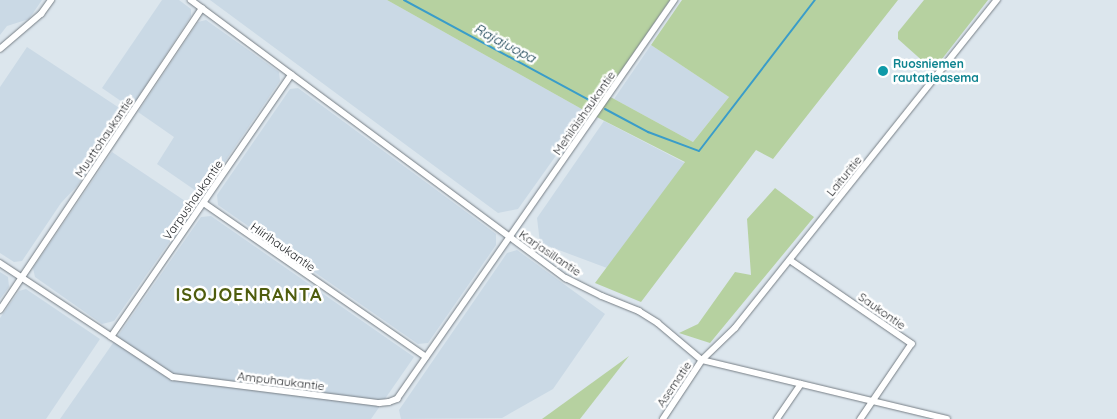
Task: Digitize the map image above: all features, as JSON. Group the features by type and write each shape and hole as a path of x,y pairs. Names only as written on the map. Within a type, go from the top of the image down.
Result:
{"street":[{"path":"0,48 42,14 51,0"},
{"name":"Karjasillantie","path":"191,0 566,278 648,317 702,360 942,418"},
{"name":"Mehiläishaukantie","path":"510,238 674,0"},
{"name":"Laituritie","path":"702,360 735,328 997,0"},
{"name":"Muuttohaukantie","path":"0,310 202,8"},
{"name":"Varpushaukantie","path":"110,337 204,204 291,75"},
{"name":"Hiirihaukantie","path":"204,204 426,357"},
{"name":"Ampuhaukantie","path":"0,263 173,377 379,403 397,399 510,238"},
{"name":"Saukontie","path":"790,260 912,344 861,419"},
{"name":"Asematie","path":"663,419 702,360"},
{"path":"777,419 801,384"}],"shaded area":[{"path":"0,0 42,0 29,19 7,26 0,35"},
{"path":"162,0 179,0 191,9 191,16 131,108 102,88"},
{"path":"210,0 387,0 587,112 518,209 498,213"},
{"path":"206,20 279,72 280,81 202,195 157,164 174,137 138,112 198,22"},
{"path":"651,45 729,97 693,142 614,99"},
{"path":"27,47 127,113 77,186 61,203 22,261 14,262 0,253 0,87"},
{"path":"298,88 496,234 496,245 428,343 418,344 218,205 217,195 290,89"},
{"path":"604,121 685,163 607,268 540,243 537,218"},
{"path":"112,152 194,207 114,321 102,324 35,277 33,268"},
{"path":"211,216 414,357 371,419 60,419 201,217"},
{"path":"517,250 605,314 553,389 502,418 401,419 399,410 507,253"},
{"path":"0,272 8,277 9,287 0,299"},
{"path":"26,289 100,339 46,419 0,419 0,318 19,291"}],"green space":[{"path":"387,0 670,0 605,94 693,142 729,97 651,45 682,0 898,0 773,159 756,150 641,302 595,283 685,162 587,112"},
{"path":"924,0 988,0 942,59 926,64 898,39 898,32"},
{"path":"775,188 814,217 710,343 679,333 698,324 735,272 751,275 747,219"},
{"path":"629,356 580,419 542,419"}],"waterway":[{"name":"Rajajuopa","path":"404,0 596,104"},
{"path":"605,109 648,132 699,151 815,0"}],"place":[{"name":"Ruosniemen rautatieasema","path":"883,71"}],"district":[{"name":"ISOJOENRANTA","path":"249,295"}]}
